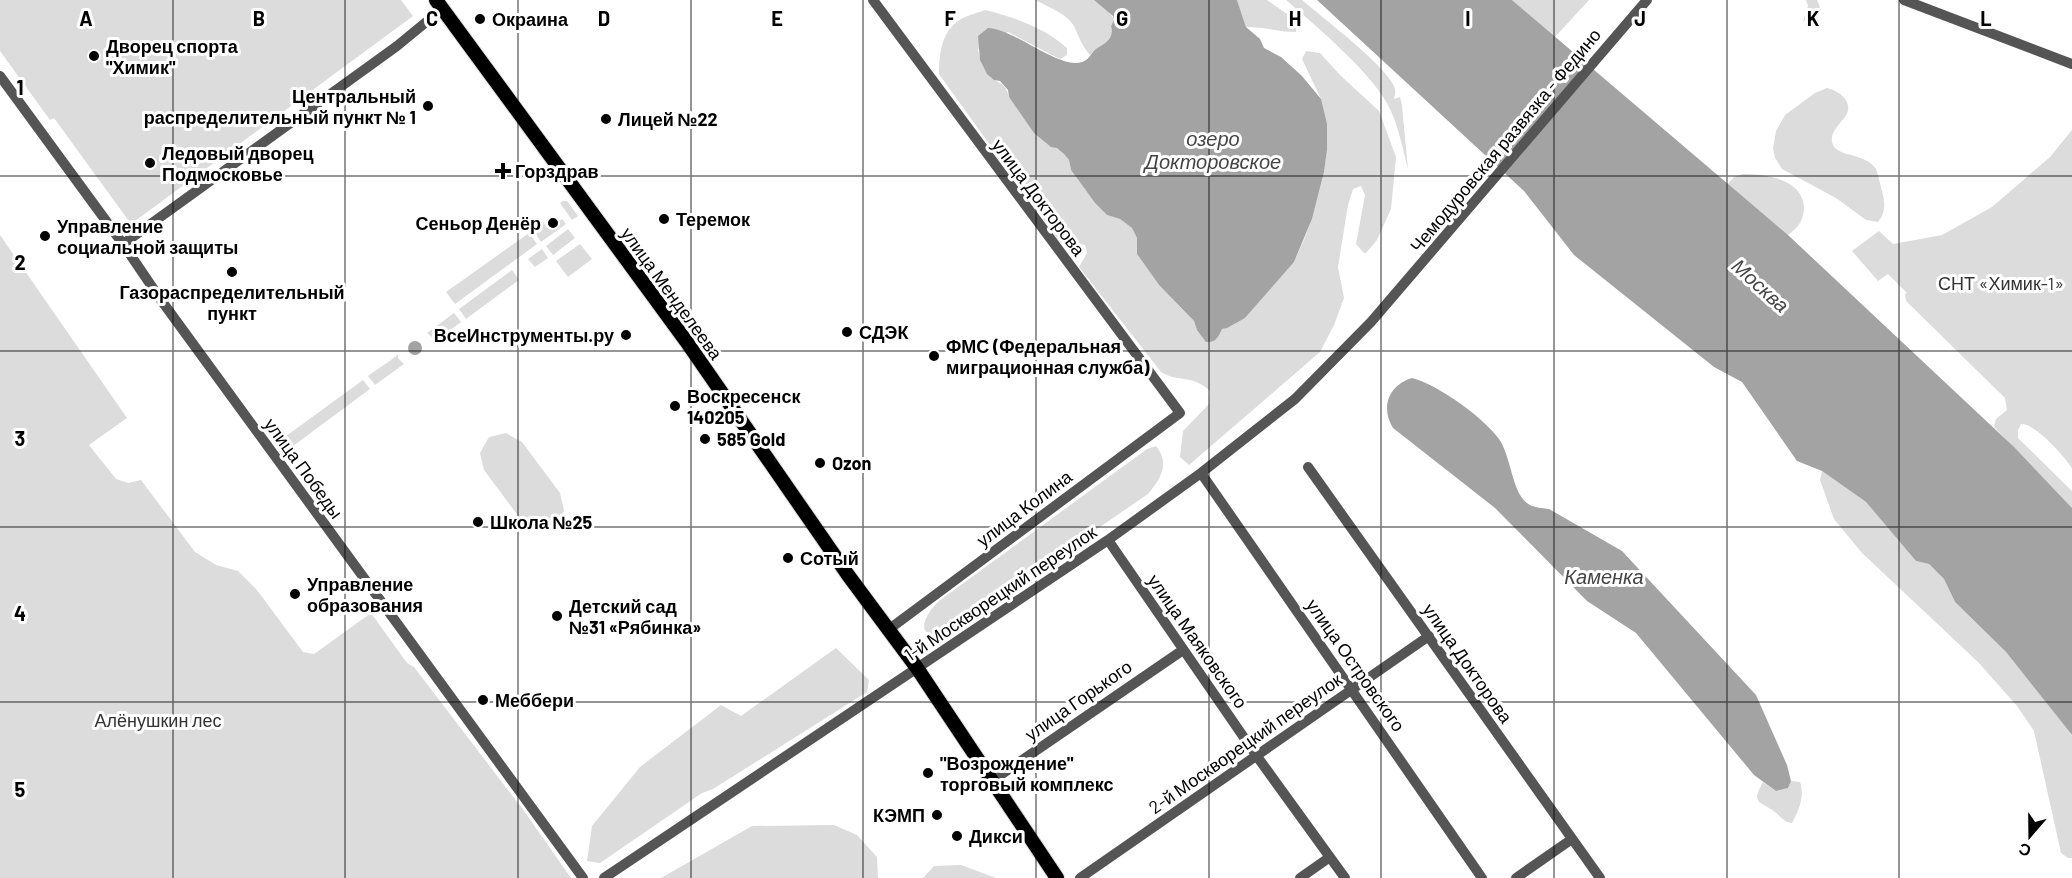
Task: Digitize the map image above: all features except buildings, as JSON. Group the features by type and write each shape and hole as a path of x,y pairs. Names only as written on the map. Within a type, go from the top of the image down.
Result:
{"main road":[{"name":"улица Менделеева","path":"439,4 686,341 848,575 917,668"},
{"path":"917,668 1058,878"}],"street":[{"name":"улица Докторова","path":"873,0 1180,413"},
{"name":"Чемодуровская развязка - Федино","path":"1389,302 1647,0"},
{"path":"1904,0 2072,64"},
{"path":"123,244 424,26 439,4"},
{"name":"улица Победы","path":"0,75 168,310 583,878"},
{"name":"1-й Москворецкий переулок","path":"604,878 1108,540 1201,473 1295,399 1340,356 1389,302"},
{"name":"улица Колина","path":"888,630 1180,413"},
{"name":"улица Докторова","path":"1308,467 1600,878"},
{"name":"улица Островского","path":"1201,473 1482,878"},
{"name":"улица Маяковского","path":"1108,540 1256,755 1345,878"},
{"name":"2-й Москворецкий переулок","path":"1080,878 1429,636"},
{"name":"улица Горького","path":"993,780 1184,650"},
{"path":"1516,878 1572,839"},
{"path":"1300,878 1330,857"}],"green space":[{"name":"Ледовый дворец Подмосковье","path":"0,0 401,0 413,16 131,224 54,118 50,120 0,51"},
{"path":"1035,0 1094,0 1106,9 1114,20 1111,26 1111,36 1090,55 1067,18"},
{"path":"1237,0 1267,0 1297,21 1296,32 1246,27"},
{"path":"1286,0 1302,0 1366,54 1388,77 1395,88 1394,99 1400,97 1402,106 1408,169 1396,125 1383,97 1344,52"},
{"path":"1512,0 1589,0 1555,37"},
{"path":"1806,0 1817,0 1820,7 1803,22 1808,6"},
{"path":"985,10 1029,24 1067,48 1067,55 1060,59 1008,32 978,49 982,64 988,73 1004,86 1009,97 1069,160 1071,170 1095,203 1107,215 1120,219 1132,228 1137,238 1137,254 1159,285 1194,321 1197,330 1222,329 1245,318 1294,262 1304,240 1312,219 1327,150 1321,99 1302,59 1306,51 1320,53 1379,111 1396,157 1391,209 1377,240 1364,253 1356,244 1365,195 1361,186 1353,189 1348,205 1338,267 1344,298 1334,325 1320,352 1189,465 1180,457 1183,431 1209,404 1210,391 1197,382 1161,372 1079,267 1087,253 1085,245 1080,244 1069,249 1059,241 939,74 941,52 952,26 961,19"},
{"path":"1827,88 1845,98 1848,107 1848,112 1833,133 1833,145 1840,152 1866,160 1876,169 1884,203 1884,211 1878,222 1866,220 1836,198 1782,169 1775,158 1773,148 1776,131 1785,115 1815,93"},
{"name":"СНТ «Химик-1»","path":"2072,130 2072,468 2041,434 2027,425 2021,424 2018,438 2072,491 2072,508 1994,427 1996,419 2007,410 2005,398 1906,301 1905,294 1907,293 1888,274 1878,281 1852,251 1879,231 1893,244 1942,235 1992,207 2050,157"},
{"path":"1743,174 1772,177 1790,184 1797,190 1802,198 1804,212 1800,223 1792,232 1788,235 1727,185 1734,177"},
{"path":"567,201 578,216 572,220 560,203"},
{"path":"540,218 548,229 562,219 566,224 541,242 532,224"},
{"path":"568,229 575,238 553,255 546,246"},
{"path":"529,233 537,244 455,304 446,292"},
{"name":"Алёнушкин лес","path":"0,235 127,418 89,445 116,479 128,483 141,480 195,552 216,565 238,571 257,590 303,652 314,654 371,613 407,663 414,667 524,811 571,878 0,878"},
{"path":"580,244 592,259 568,277 556,261"},
{"path":"542,249 548,258 535,267 528,259"},
{"path":"512,270 519,280 466,319 459,309"},
{"path":"454,313 461,322 434,342 427,333"},
{"path":"398,355 404,364 375,385 368,376"},
{"path":"363,380 370,389 289,449 282,439"},
{"path":"506,433 522,442 560,493 564,511 555,526 538,531 522,521 484,470 480,453 489,437"},
{"path":"1156,446 1162,459 1162,471 1157,483 1148,494 944,634 928,633 924,624 926,618 939,601 1147,449"},
{"path":"1822,471 1866,502 1916,561 1929,564 1944,579 1955,602 2006,652 2069,731 2072,736 2072,858 2061,853 2034,731 2017,706 1978,662 1862,553 1834,519 1820,480"},
{"path":"836,648 869,680 867,692 713,789 702,793 600,863 587,861 592,826 640,767 721,705 741,716"},
{"path":"1791,781 1800,782 1802,792 1799,808 1792,823 1757,799 1763,782 1776,791 1788,788"},
{"path":"834,825 857,835 877,857 878,878 661,878 752,826"},
{"path":"961,865 996,878 923,878 934,866"}],"water":[{"name":"озеро Докторовское","path":"1094,0 1237,0 1246,27 1260,39 1264,48 1281,57 1302,76 1321,99 1327,124 1324,172 1312,219 1294,262 1245,318 1222,329 1212,342 1206,342 1197,330 1194,321 1159,285 1137,254 1137,238 1132,228 1120,219 1107,215 1095,203 1071,170 1069,160 1057,148 1051,147 1034,133 1009,97 1008,90 1000,81 994,80 987,74 980,60 978,36 988,28 1011,35 1061,60 1072,63 1085,61 1109,39 1114,20 1113,16"},
{"name":"Москва","path":"1317,0 1512,0 1788,235 2014,447 2072,508 2072,735 2006,652 1955,602 1944,579 1929,564 1916,561 1866,502 1822,471 1797,461 1742,382 1714,367 1574,255 1524,191"},
{"path":"415,341 420,343 422,348 420,353 415,355 410,353 408,348 410,343"},
{"name":"Каменка","path":"1412,378 1446,394 1492,430 1503,446 1522,498 1535,507 1549,509 1622,551 1756,695 1787,765 1791,781 1788,788 1776,791 1754,775 1636,633 1587,601 1495,508 1393,428 1387,412 1389,398 1392,391 1404,381"}],"place":[{"name":"Окраина","path":"480,19"},
{"name":"Дворец спорта \"Химик\"","path":"94,56"},
{"name":"Центральный распределительный пункт № 1","path":"428,106"},
{"name":"Лицей №22","path":"606,119"},
{"name":"Ледовый дворец Подмосковье","path":"150,163"},
{"name":"Горздрав","path":"503,171"},
{"name":"Теремок","path":"664,219"},
{"name":"Сеньор Денёр","path":"553,223"},
{"name":"Управление социальной защиты","path":"45,236"},
{"name":"Газораспределительный пункт","path":"232,272"},
{"name":"СДЭК","path":"847,332"},
{"name":"ВсеИнструменты.ру","path":"626,335"},
{"name":"ФМС (Федеральная миграционная служба)","path":"934,356"},
{"name":"Воскресенск 140205","path":"675,406"},
{"name":"585 Gold","path":"705,439"},
{"name":"Ozon","path":"820,463"},
{"name":"Школа №25","path":"478,522"},
{"name":"Сотый","path":"788,558"},
{"name":"Управление образования","path":"295,594"},
{"name":"Детский сад №31 «Рябинка»","path":"557,616"},
{"name":"Меббери","path":"483,700"},
{"name":"\"Возрождение\" торговый комплекс","path":"928,773"},
{"name":"КЭМП","path":"937,815"},
{"name":"Дикси","path":"957,836"}]}
